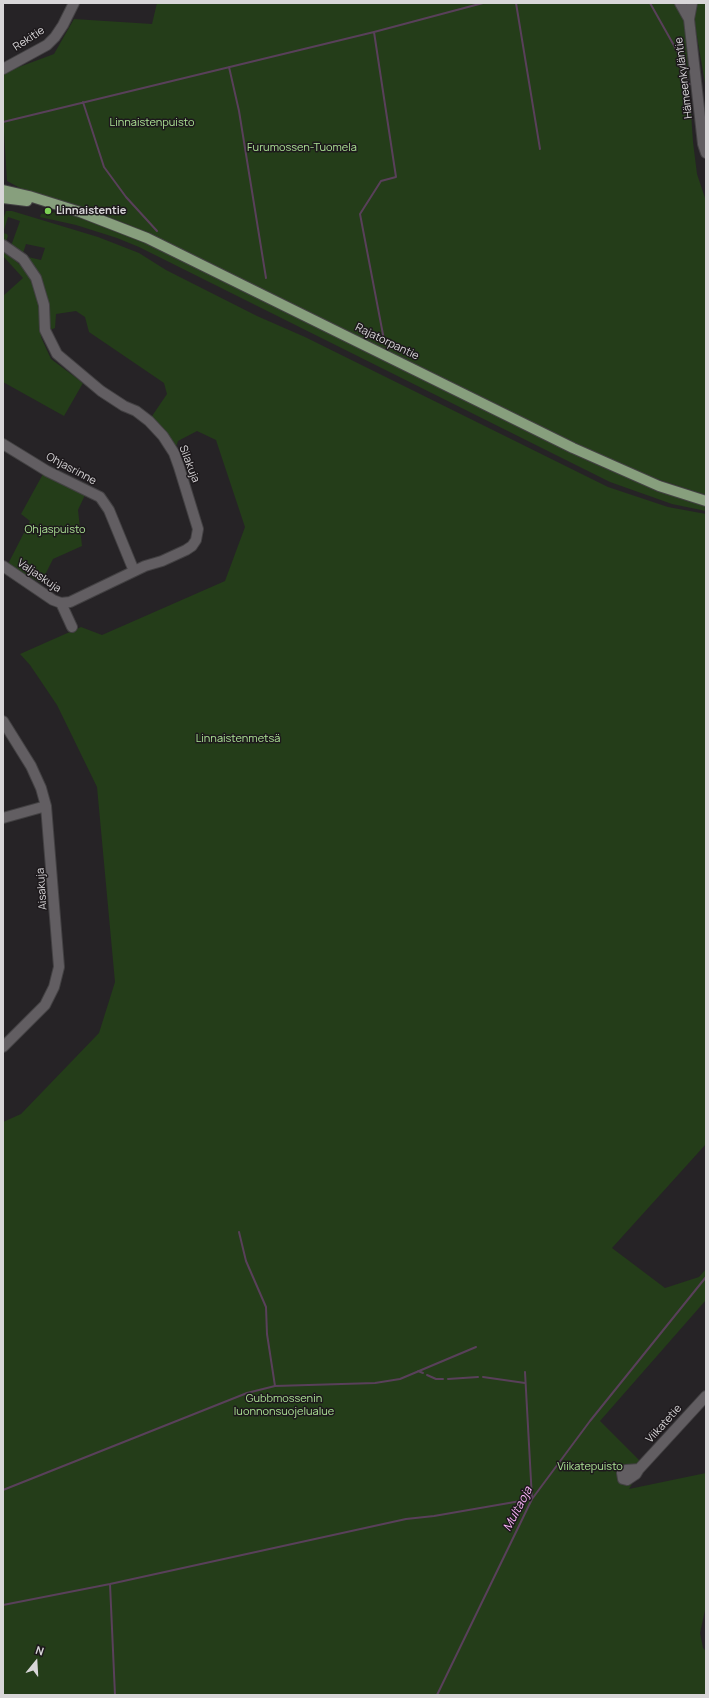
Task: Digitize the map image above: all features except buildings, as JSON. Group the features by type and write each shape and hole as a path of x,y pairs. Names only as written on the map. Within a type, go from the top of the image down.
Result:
{"main road":[{"name":"Rajatorpantie","path":"3,190 29,196 101,220 147,238 617,468 659,486 706,500"},
{"name":"Rajatorpantie","path":"3,198 57,206"}],"street":[{"name":"Rekitie","path":"3,68 39,50 55,37 74,3"},
{"name":"Hämeenkyläntie","path":"680,3 689,19 706,153"},
{"path":"689,19 692,3"},
{"name":"Silakuja","path":"3,245 22,259 36,278 44,306 45,330 57,354 101,391 124,406 136,411 164,436 174,453 198,529 196,540 192,546 186,550 134,571 70,602 61,603"},
{"name":"Ohjasrinne","path":"3,444 47,471 100,497 109,510 134,571"},
{"name":"Valjaskuja","path":"3,566 53,600 61,603 72,627"},
{"name":"Aisakuja","path":"3,721 31,766 41,788 46,806 59,967 54,987 45,1005 3,1047"},
{"path":"3,818 46,806"},
{"name":"Viikatetie","path":"638,1469 706,1396"}],"green space":[{"name":"Furumossen-Tuomela","path":"157,3 686,3 685,24 693,142 697,174 706,201 706,495 639,473 601,457 291,303 127,224 95,212 22,189 7,181 3,115 3,73 54,54 74,19 152,24"},
{"path":"696,3 706,3 706,89 694,19"},
{"path":"6,211 12,211 98,237 139,253 166,270 257,316 305,337 608,487 668,507 706,514 706,1144 612,1248 665,1288 699,1277 706,1269 706,1300 600,1421 640,1461 635,1466 630,1482 632,1484 629,1489 706,1473 706,1606 700,1633 703,1648 706,1651 706,1695 3,1695 3,1122 21,1114 99,1033 115,982 97,787 57,705 30,665 20,654 81,627 102,635 225,581 245,527 216,440 197,431 178,441 176,447 150,419 167,394 164,383 89,332 85,317 76,311 56,314 55,328 50,330 27,261 28,257 41,260 45,248 26,244 23,253 11,246 20,221 8,217 3,233 3,220"},
{"path":"58,212 69,213 93,221 162,250 598,465 642,483 706,504 706,511 672,504 610,482 139,247 117,238 76,225 40,217 41,214"},
{"path":"3,233 7,234 8,236 6,241 3,241"},
{"path":"3,251 29,274 36,291 39,305 41,337 51,359 83,383 64,416 3,382 3,296 23,278 3,256"},
{"name":"Ohjaspuisto","path":"43,474 85,495 78,510 82,546 53,559 41,583 8,564 30,521 21,514"}],"waterway":[{"path":"3,122 374,32 483,3"},
{"path":"516,3 540,149"},
{"path":"650,3 685,65 688,84 692,84"},
{"path":"374,32 396,177 381,181 360,214 385,345"},
{"path":"229,67 239,111 266,278"},
{"path":"83,102 104,167 126,197 157,231"},
{"path":"239,1232 246,1261 266,1307 267,1334 275,1386"},
{"name":"Multaoja","path":"437,1695 532,1499 590,1421 706,1277"},
{"path":"3,1490 247,1393 275,1386 375,1383 400,1379 476,1347"},
{"path":"418,1371 423,1373"},
{"path":"3,1605 110,1584 406,1519 434,1516 532,1499 525,1372"},
{"path":"427,1375 436,1379 443,1379"},
{"path":"448,1379 478,1377"},
{"path":"483,1377 525,1383"},
{"path":"110,1584 115,1695"}],"place":[{"name":"Linnaistentie","path":"48,211"}],"park label":[{"name":"Linnaistenpuisto","path":"152,123"},
{"name":"Linnaistenmetsä","path":"238,739"},
{"name":"Gubbmossenin luonnonsuojelualue","path":"284,1405"},
{"name":"Viikatepuisto","path":"590,1467"}]}
